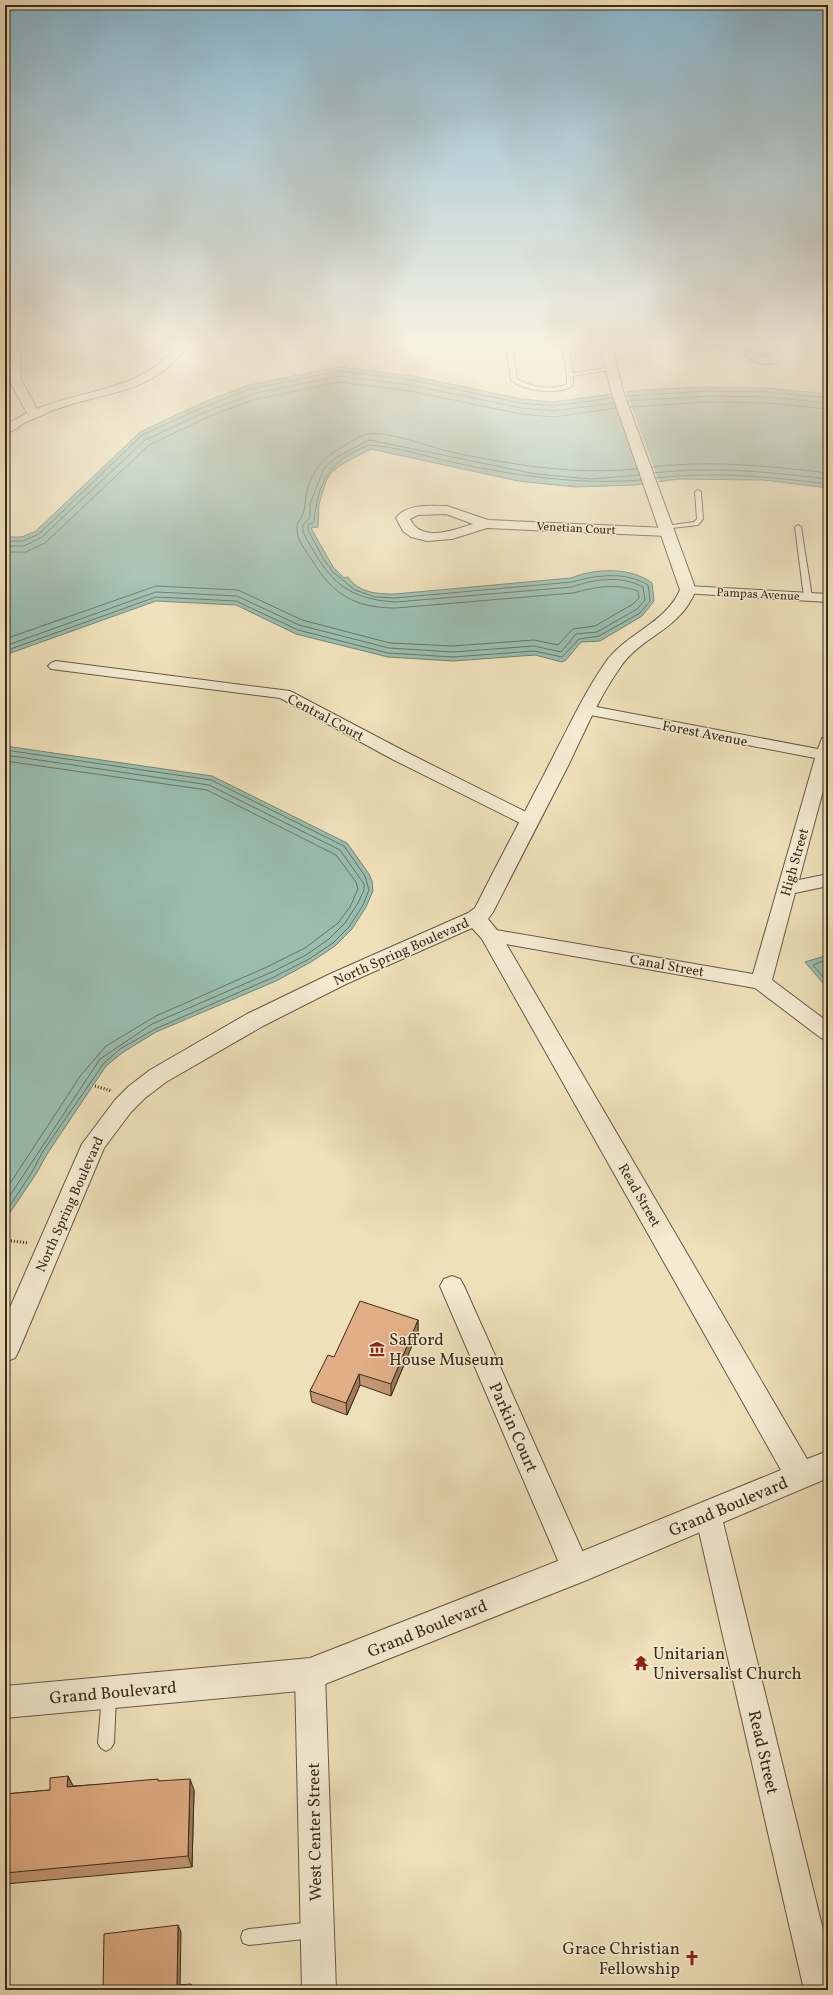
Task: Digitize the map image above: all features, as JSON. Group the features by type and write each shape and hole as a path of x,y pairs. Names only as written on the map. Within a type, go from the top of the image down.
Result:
{"street":[{"path":"633,436 688,590"},
{"name":"Venetian Court","path":"486,524 449,536 430,536 411,533 405,526 403,518 415,511 448,510 486,524 666,530"},
{"name":"Pampas Avenue","path":"688,590 828,598"},
{"name":"North Spring Boulevard","path":"5,1350 94,1144 123,1106 137,1092 158,1076 255,1020 338,979 483,926 483,912 586,710 616,659 678,611 686,598 688,590"},
{"name":"Central Court","path":"56,666 284,694 398,755 530,821"},
{"name":"Forest Avenue","path":"586,710 826,749"},
{"name":"High Street","path":"761,982 826,749"},
{"path":"787,889 828,880"},
{"name":"Canal Street","path":"483,926 761,982 828,1033"},
{"name":"Read Street","path":"483,926 800,1475"},
{"name":"Parkin Court","path":"452,1286 576,1569"},
{"name":"Grand Boulevard","path":"5,1702 310,1674 576,1569 828,1464"},
{"name":"Read Street","path":"708,1514 821,1990"},
{"name":"West Center Street","path":"310,1674 319,1990"}],"lane":[{"path":"666,530 696,524 700,519 698,492"},
{"path":"798,527 808,597"},
{"path":"106,1743 110,1693"},
{"path":"250,1937 317,1930"}],"water":[{"path":"136,436 828,436 828,488 764,480 679,479 635,485 575,487 518,481 371,449 342,464 331,473 326,481 319,504 318,527 311,528 333,567 344,578 348,577 357,586 369,592 395,594 571,578 591,572 602,571 634,574 652,583 654,601 642,616 600,641 581,642 566,660 562,662 535,655 453,661 388,657 296,634 236,605 156,601 5,655 5,537 22,537 36,531"},
{"path":"5,746 212,776 347,843 369,874 372,881 373,891 366,907 352,929 335,946 311,962 276,981 156,1032 122,1053 106,1066 5,1220"},
{"path":"828,955 828,989 805,962"}],"pier":[{"path":"626,436 642,436 660,484 643,486"}],"building":[{"name":"Safford House Museum","path":"360,1301 418,1320 391,1384 359,1374 346,1403 310,1391 328,1355 334,1357"},
{"path":"68,1776 67,1787 158,1779 158,1781 190,1779 188,1856 5,1873 5,1794 50,1790 50,1778"},
{"path":"178,1925 177,1985 191,1984 191,1990 103,1990 104,1934"}],"place":[{"name":"Safford House Museum","path":"377,1349"},
{"name":"Unitarian Universalist Church","path":"641,1663"},
{"name":"Grace Christian Fellowship","path":"692,1958"}]}
